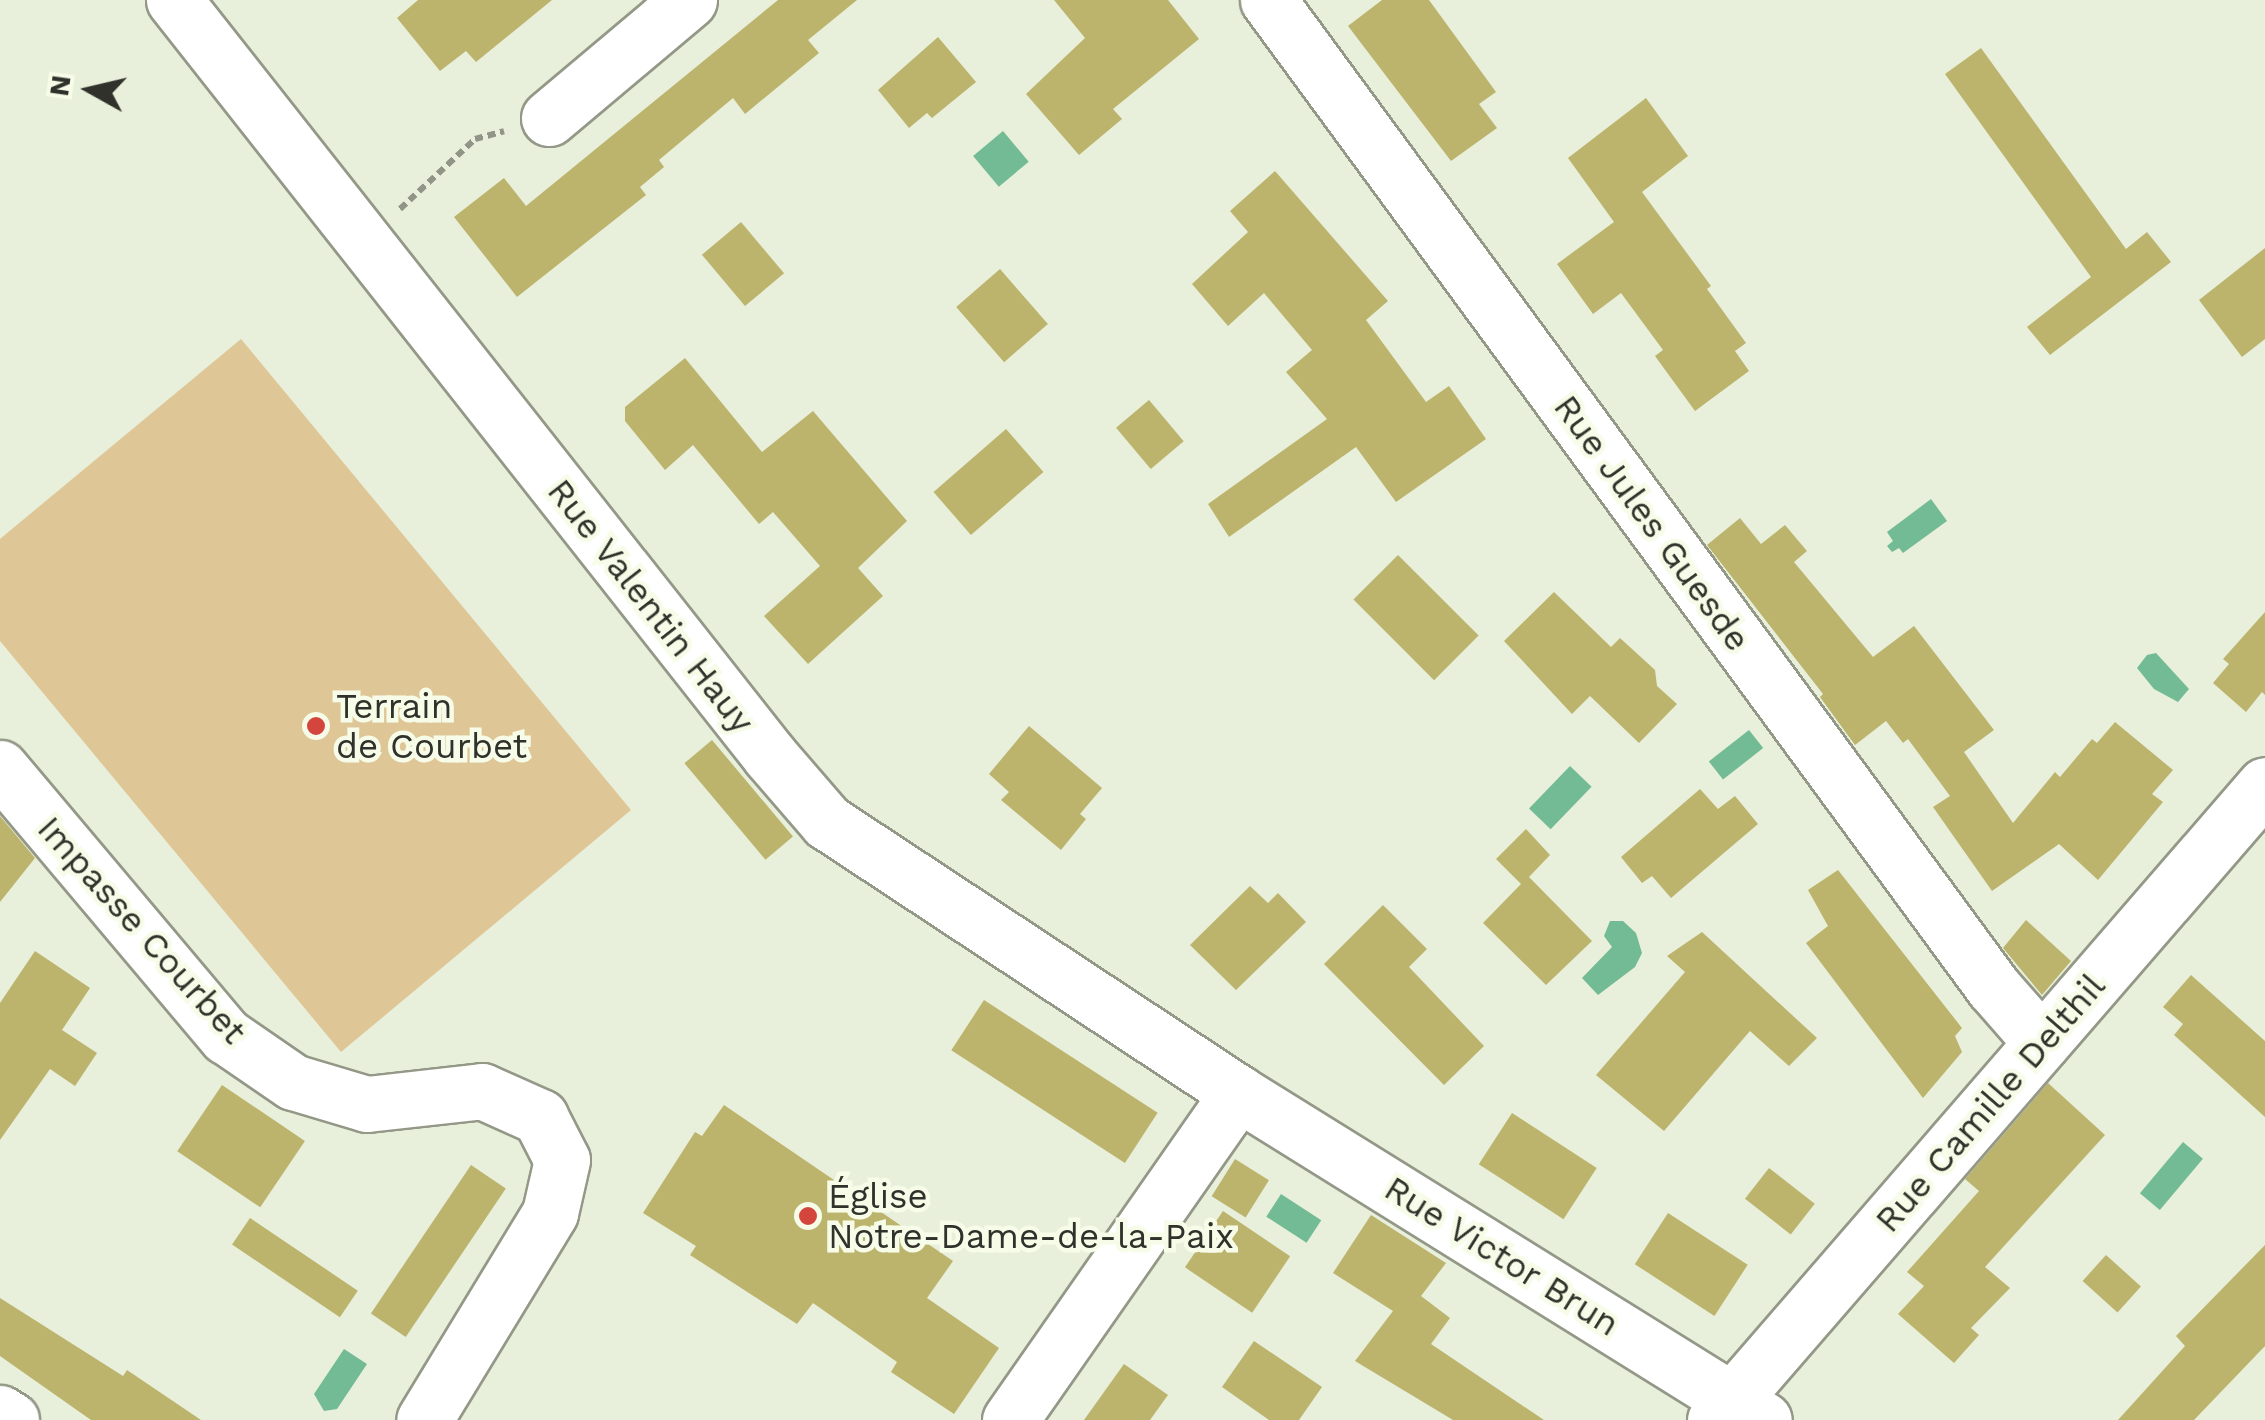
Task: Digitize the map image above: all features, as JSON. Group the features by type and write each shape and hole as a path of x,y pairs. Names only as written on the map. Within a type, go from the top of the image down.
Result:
{"street":[{"name":"Rue Valentin Hauy","path":"174,0 770,756 827,822 1238,1093"},
{"path":"548,118 690,0"},
{"name":"Rue Jules Guesde","path":"1268,0 1992,986 2042,1043"},
{"name":"Impasse Courbet","path":"0,768 226,1036 293,1082 366,1104 482,1091 540,1116 562,1160 550,1213 424,1420"},
{"name":"Rue Camille Delthil","path":"1738,1413 2042,1043 2265,786"},
{"path":"1010,1420 1238,1093"},
{"name":"Rue Victor Brun","path":"1238,1093 1738,1413"},
{"path":"0,1413 11,1420"}],"path":[{"path":"365,242 475,139 548,118"}],"shaded area":[{"path":"1003,131 1029,162 999,187 973,156"},
{"name":"Terrain de Courbet","path":"241,339 631,810 341,1052 0,641 0,539"},
{"path":"1931,499 1947,521 1903,553 1899,548 1892,552 1887,546 1893,541 1887,532"},
{"path":"2156,653 2189,689 2178,702 2154,689 2137,668 2147,655"},
{"path":"1749,730 1763,748 1723,780 1709,761"},
{"path":"1570,766 1592,787 1551,829 1529,808"},
{"path":"1610,921 1623,921 1636,933 1642,953 1635,967 1598,995 1582,978 1612,947 1604,936"},
{"path":"2183,1142 2203,1159 2160,1210 2140,1193"},
{"path":"1281,1194 1321,1220 1307,1243 1266,1217"},
{"path":"344,1349 367,1364 337,1409 324,1411 314,1394"}],"building":[{"path":"418,0 552,0 476,62 466,51 440,71 397,18"},
{"path":"778,0 857,0 808,40 819,53 745,114 733,98 659,160 664,167 640,187 646,195 517,297 454,217 504,178 526,206"},
{"path":"1054,0 1168,0 1199,39 1113,109 1122,119 1079,155 1026,94 1085,38"},
{"path":"1382,0 1429,0 1496,92 1479,104 1497,128 1451,161 1348,26"},
{"path":"938,37 976,82 932,118 927,113 909,128 878,90"},
{"path":"1981,48 2126,249 2147,232 2171,262 2050,355 2027,327 2091,277 1945,74"},
{"path":"1646,98 1688,156 1642,192 1711,286 1707,289 1746,343 1735,351 1749,371 1695,411 1655,356 1663,350 1621,293 1593,314 1557,264 1614,222 1568,158"},
{"path":"1275,171 1388,301 1366,320 1426,402 1449,386 1486,439 1396,502 1356,447 1229,537 1208,504 1327,419 1286,372 1312,350 1264,293 1228,326 1192,284 1248,232 1230,211"},
{"path":"741,222 784,273 745,306 702,255"},
{"path":"2265,248 2265,339 2242,357 2199,300"},
{"path":"1000,269 1048,324 1004,362 956,307"},
{"path":"685,358 762,452 813,411 907,521 858,568 883,596 808,664 764,616 820,566 773,512 759,524 693,445 665,470 625,421 625,407"},
{"path":"1149,400 1184,441 1151,469 1116,428"},
{"path":"1006,429 1043,472 971,535 934,492"},
{"path":"1740,518 1761,544 1785,525 1807,551 1794,562 1873,657 1914,626 1994,730 1964,752 2013,823 2055,772 2060,777 2092,739 2097,743 2115,722 2173,770 2152,794 2163,802 2098,880 2059,844 1992,891 1933,807 1950,796 1908,739 1903,743 1886,721 1855,745 1820,697 1823,694 1707,545"},
{"path":"1398,555 1479,636 1434,680 1353,600"},
{"path":"1554,592 1611,647 1620,638 1655,670 1657,686 1677,704 1639,743 1590,696 1572,714 1504,641"},
{"path":"2265,612 2265,695 2262,692 2246,712 2213,683 2229,664 2223,659"},
{"path":"1029,726 1102,788 1080,814 1086,819 1061,850 1001,800 1009,792 989,774"},
{"path":"712,740 793,837 765,860 684,763"},
{"path":"1700,789 1718,809 1735,796 1758,824 1671,898 1652,876 1642,883 1621,857"},
{"path":"0,816 35,858 0,902"},
{"path":"1526,829 1550,855 1529,877 1592,941 1546,985 1483,923 1521,884 1496,859"},
{"path":"1838,870 1962,1028 1955,1036 1962,1052 1923,1098 1806,943 1828,926 1808,890"},
{"path":"1250,886 1268,903 1278,893 1306,922 1236,990 1190,945"},
{"path":"1383,905 1427,949 1409,967 1484,1046 1444,1085 1324,964"},
{"path":"2026,920 2071,961 2042,995 2003,948"},
{"path":"1702,932 1817,1038 1789,1066 1750,1031 1664,1131 1596,1075 1685,972 1667,956"},
{"path":"35,951 90,988 62,1030 97,1053 75,1086 50,1069 0,1140 0,1003"},
{"path":"2191,975 2265,1041 2265,1117 2174,1035 2183,1024 2163,1007"},
{"path":"984,1000 1158,1113 1125,1163 951,1050"},
{"path":"2048,1083 2105,1135 1985,1267 2010,1288 1971,1328 1979,1335 1954,1363 1898,1314 1924,1286 1907,1272 1979,1191 1965,1179"},
{"path":"222,1085 305,1141 260,1207 177,1151"},
{"path":"724,1105 953,1261 927,1298 999,1348 954,1414 891,1372 897,1362 813,1303 797,1324 690,1255 696,1246 643,1213 695,1132 702,1136"},
{"path":"1512,1113 1597,1168 1563,1219 1479,1164"},
{"path":"1235,1159 1269,1180 1246,1218 1212,1196"},
{"path":"471,1165 506,1188 406,1337 371,1313"},
{"path":"1769,1168 1815,1204 1791,1234 1745,1199"},
{"path":"1223,1211 1290,1256 1252,1313 1185,1267"},
{"path":"1668,1213 1748,1265 1714,1316 1635,1264"},
{"path":"1371,1215 1446,1263 1421,1296 1450,1318 1431,1344 1544,1420 1453,1420 1355,1361 1393,1311 1333,1273"},
{"path":"250,1218 358,1291 340,1317 232,1245"},
{"path":"2265,1245 2265,1346 2194,1420 2118,1420 2185,1346 2176,1336"},
{"path":"2106,1255 2141,1286 2118,1312 2083,1281"},
{"path":"0,1298 123,1376 127,1370 201,1420 91,1420 0,1356"},
{"path":"1254,1341 1322,1387 1299,1420 1269,1420 1222,1387"},
{"path":"1124,1364 1168,1395 1150,1420 1084,1420"}],"place":[{"name":"Terrain de Courbet","path":"316,726"},
{"name":"Église Notre-Dame-de-la-Paix","path":"808,1216"}]}
